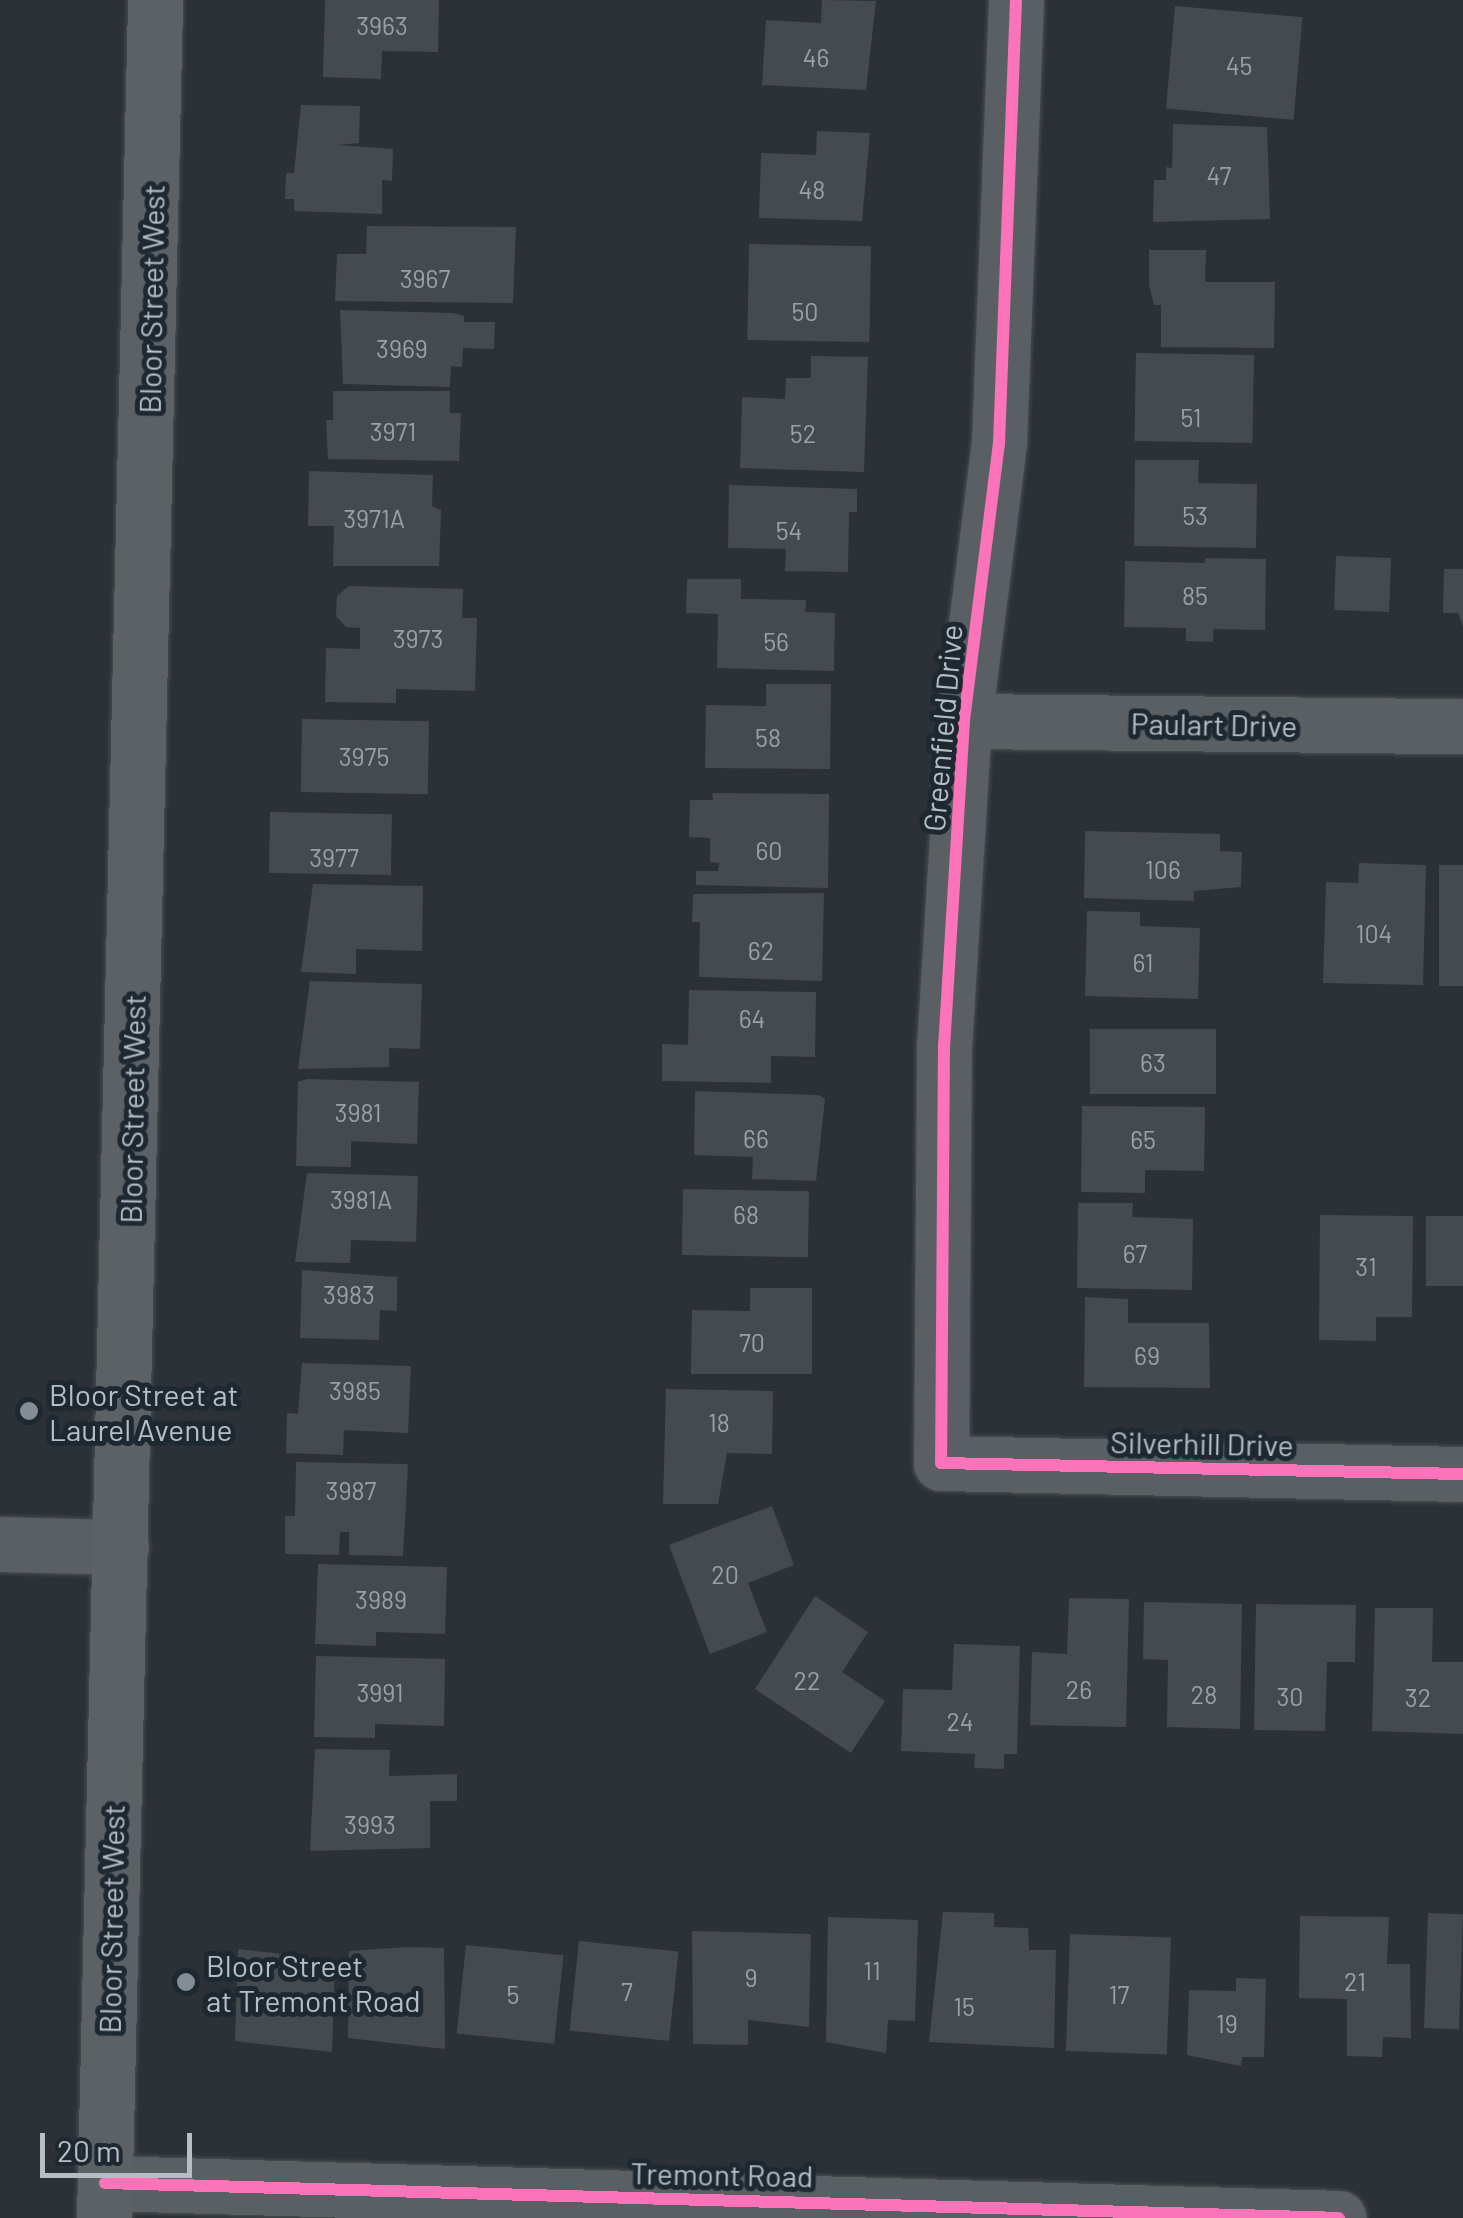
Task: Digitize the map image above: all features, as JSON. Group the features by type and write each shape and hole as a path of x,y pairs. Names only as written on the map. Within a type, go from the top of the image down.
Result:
{"main road":[{"name":"Bloor Street West","path":"104,2201 155,0"}],"street":[{"name":"Greenfield Drive","path":"941,1463 944,1044 964,721 999,443 1016,0"},
{"name":"Paulart Drive","path":"964,721 1463,726"},
{"name":"Silverhill Drive","path":"941,1463 1463,1474"},
{"path":"0,1544 121,1547"},
{"name":"Tremont Road","path":"104,2201 1339,2218"}],"building":[{"path":"325,0 439,0 438,52 382,51 381,79 323,77"},
{"path":"822,0 876,1 866,90 762,85 766,20 821,23"},
{"path":"1175,6 1303,17 1294,120 1166,109"},
{"path":"301,105 360,106 359,143 337,145 393,149 392,181 382,180 382,214 294,211 294,199 285,199 286,173 294,173"},
{"path":"1173,124 1267,127 1270,219 1153,222 1154,180 1166,180 1166,167 1172,168"},
{"path":"817,131 870,133 862,221 759,218 761,153 816,155"},
{"path":"367,226 516,227 513,303 335,301 337,254 366,254"},
{"path":"749,244 871,246 869,342 747,340"},
{"path":"1149,250 1206,250 1205,282 1275,282 1274,348 1161,347 1161,305 1154,305 1149,285"},
{"path":"340,310 453,313 464,316 464,322 495,322 494,349 463,348 462,367 451,366 450,387 343,384"},
{"path":"1136,353 1254,355 1252,443 1134,441"},
{"path":"811,356 868,357 864,472 740,468 742,397 785,399 786,378 811,378"},
{"path":"333,391 450,391 450,413 461,413 459,461 328,459 326,420 333,420"},
{"path":"1135,460 1199,460 1198,483 1257,484 1256,548 1134,546"},
{"path":"309,471 433,475 432,506 441,510 439,566 333,566 334,526 308,526"},
{"path":"729,485 857,489 857,512 849,512 848,572 785,571 786,549 728,548"},
{"path":"1336,556 1391,558 1389,612 1334,610"},
{"path":"1205,558 1266,559 1265,630 1214,629 1213,642 1186,641 1186,628 1124,627 1125,561 1205,563"},
{"path":"1444,569 1463,569 1463,627 1458,613 1443,613"},
{"path":"687,579 741,579 741,599 806,600 805,612 835,613 834,671 717,668 718,614 686,613"},
{"path":"349,586 463,589 462,618 477,618 475,691 396,689 396,703 325,702 326,648 360,649 360,628 346,627 336,616 337,596"},
{"path":"766,684 831,684 830,769 705,768 706,705 766,706"},
{"path":"302,719 429,721 428,794 301,792"},
{"path":"712,793 829,794 828,888 696,885 696,871 718,871 719,863 710,862 710,838 689,837 690,800 713,800"},
{"path":"270,812 392,814 391,875 269,873"},
{"path":"1085,831 1220,834 1220,851 1242,852 1241,887 1194,891 1194,901 1084,898"},
{"path":"1359,863 1426,865 1423,985 1323,983 1326,882 1358,883"},
{"path":"1439,865 1463,865 1463,986 1439,986"},
{"path":"313,884 423,886 422,951 356,949 356,974 301,972"},
{"path":"824,893 822,981 699,977 700,922 692,922 693,894"},
{"path":"1087,911 1140,912 1140,926 1200,928 1198,999 1085,996"},
{"path":"310,981 422,984 420,1049 389,1048 389,1067 298,1069"},
{"path":"689,990 816,992 815,1057 771,1056 771,1083 662,1081 662,1044 688,1045"},
{"path":"1090,1029 1216,1029 1216,1094 1090,1094"},
{"path":"298,1082 419,1082 417,1144 351,1141 351,1167 296,1166"},
{"path":"695,1091 819,1095 825,1099 816,1181 752,1179 753,1157 694,1155"},
{"path":"1082,1106 1205,1107 1204,1171 1145,1170 1145,1193 1081,1192"},
{"path":"307,1173 418,1176 416,1242 351,1240 350,1263 295,1262"},
{"path":"683,1189 809,1191 808,1257 682,1255"},
{"path":"1078,1203 1133,1203 1132,1217 1193,1219 1192,1290 1077,1288"},
{"path":"1320,1215 1413,1216 1412,1317 1376,1317 1376,1341 1319,1340"},
{"path":"1426,1216 1463,1216 1463,1286 1426,1286"},
{"path":"302,1270 397,1277 397,1311 380,1310 379,1340 300,1338"},
{"path":"750,1288 812,1288 812,1374 691,1374 692,1310 750,1311"},
{"path":"1085,1297 1128,1299 1128,1323 1209,1323 1210,1388 1084,1387"},
{"path":"302,1363 411,1366 408,1433 344,1430 343,1455 286,1453 287,1413 298,1414"},
{"path":"666,1389 773,1391 772,1454 727,1453 718,1504 663,1504"},
{"path":"296,1462 408,1464 403,1556 349,1555 349,1532 340,1532 339,1555 285,1554 285,1516 295,1516"},
{"path":"772,1506 794,1565 748,1583 767,1632 710,1654 669,1545"},
{"path":"318,1564 447,1567 445,1634 376,1632 376,1646 315,1644"},
{"path":"815,1596 868,1632 842,1672 885,1701 851,1753 755,1689"},
{"path":"1069,1598 1129,1599 1126,1727 1030,1725 1032,1652 1067,1654"},
{"path":"1144,1602 1242,1604 1240,1729 1167,1727 1168,1660 1143,1659"},
{"path":"1256,1604 1356,1605 1355,1662 1327,1662 1325,1731 1254,1730"},
{"path":"1375,1608 1433,1608 1432,1662 1463,1662 1463,1734 1372,1731"},
{"path":"954,1644 1020,1646 1017,1754 1004,1754 1004,1769 974,1768 975,1754 901,1751 903,1689 952,1690"},
{"path":"316,1656 445,1659 444,1726 375,1724 375,1738 314,1737"},
{"path":"315,1749 390,1750 389,1776 457,1774 457,1801 430,1801 430,1848 310,1851"},
{"path":"943,1912 994,1913 994,1927 1028,1928 1029,1950 1056,1950 1054,2048 929,2042"},
{"path":"1428,1913 1463,1914 1459,2029 1424,2028"},
{"path":"1300,1916 1389,1917 1387,1964 1410,1964 1411,2038 1383,2037 1382,2057 1347,2056 1347,1999 1299,1998"},
{"path":"828,1917 918,1920 915,2021 888,2020 886,2053 826,2042"},
{"path":"692,1931 811,1934 809,2027 748,2020 748,2045 693,2044"},
{"path":"1070,1934 1171,1938 1167,2054 1066,2051"},
{"path":"579,1941 678,1951 669,2041 570,2031"},
{"path":"466,1945 563,1955 554,2044 457,2034"},
{"path":"444,1948 445,2049 348,2038 349,1951"},
{"path":"238,1949 335,1960 332,2052 235,2041"},
{"path":"1236,1978 1266,1979 1264,2057 1242,2057 1241,2066 1187,2055 1189,1990 1236,1991"}],"cycle path":[{"path":"1016,0 999,443 964,721 944,1044 941,1463 1463,1474"},
{"path":"105,2183 1339,2218"}],"place":[{"name":"Bloor Street at Laurel Avenue","path":"29,1411"},
{"name":"Bloor Street at Tremont Road","path":"186,1982"}]}
